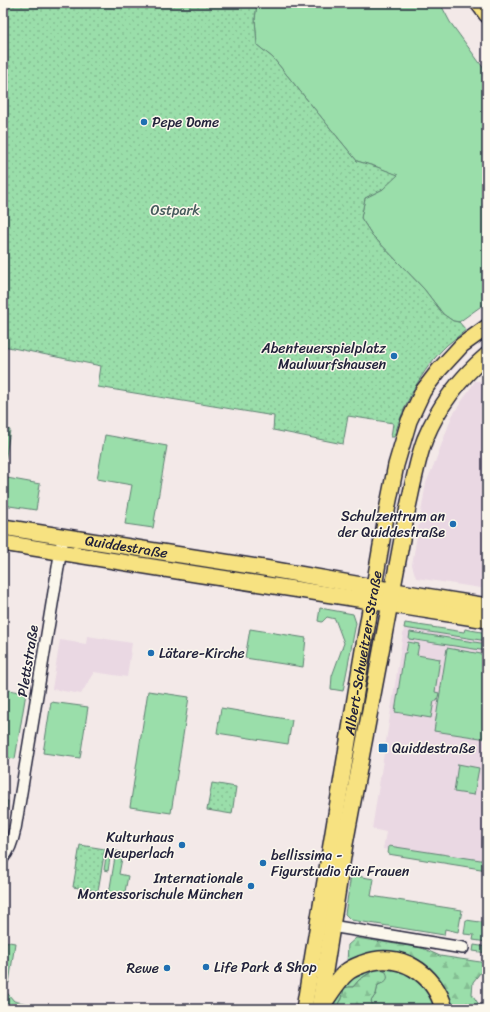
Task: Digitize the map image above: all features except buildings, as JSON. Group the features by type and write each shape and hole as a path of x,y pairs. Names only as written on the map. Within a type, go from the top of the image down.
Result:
{"highway":[{"path":"319,1009 346,973 367,962 377,960 400,962 418,970 438,992 444,1009"}],"main road":[{"path":"478,3 487,15"},
{"name":"Albert-Schweitzer-Straße","path":"319,1009 325,925 373,594 396,465 409,421 423,391 439,370 462,345 487,327"},
{"name":"Albert-Schweitzer-Straße","path":"304,1009 345,844 419,459 425,439 442,404 468,372 487,355"},
{"name":"Quiddestraße","path":"3,527 278,570 373,594 487,620"},
{"name":"Quiddestraße","path":"3,543 373,594"},
{"name":"Quiddestraße","path":"392,598 487,606"}],"street":[{"name":"Plettstraße","path":"3,858 8,853 15,829 63,537"},
{"path":"325,925 464,948"}],"shaded area":[{"name":"Schulzentrum an der Quiddestraße","path":"475,381 487,381 487,589 416,578 412,565 426,483 452,416"},
{"path":"404,628 487,641 487,865 383,849 386,832 372,829"},
{"path":"87,636 132,643 127,677 94,672 81,694 52,689 60,640 86,644"}],"green space":[{"name":"Ostpark","path":"3,3 257,3 255,19 257,45 273,58 357,161 398,175 383,189 365,198 361,218 372,235 424,289 443,314 453,321 459,322 466,330 447,345 421,376 408,400 394,437 391,437 393,423 348,416 343,444 273,430 274,416 98,387 101,366 3,346"},
{"path":"257,3 440,3 450,22 487,73 487,302 459,322 453,321 443,314 424,289 372,235 361,218 365,198 383,189 397,175 357,161 273,58 257,45 255,19"},
{"path":"3,428 10,430 5,462 3,461"},
{"path":"105,435 167,446 153,528 125,524 132,485 97,479"},
{"path":"7,478 40,484 36,510 3,505"},
{"path":"320,608 353,614 356,623 343,691 331,689 332,676 344,643 335,619 327,617 322,622 318,621"},
{"path":"405,623 464,632 465,629 487,633 487,641 404,628"},
{"path":"250,629 306,638 303,667 245,658"},
{"path":"410,632 487,644 487,651 409,639"},
{"path":"408,642 419,644 417,655 440,659 435,692 439,693 437,701 434,701 431,718 395,712 404,653 406,653"},
{"path":"447,648 487,655 487,739 434,731"},
{"path":"3,689 26,693 15,759 3,757"},
{"path":"148,691 189,697 171,813 130,807"},
{"path":"51,702 88,707 80,758 43,753"},
{"path":"221,708 292,720 288,744 217,733"},
{"path":"458,764 479,768 474,795 454,792"},
{"path":"212,783 236,787 232,814 207,810"},
{"path":"3,800 8,801 3,837"},
{"path":"80,845 105,849 98,891 73,887"},
{"path":"389,846 487,861 487,870 388,854"},
{"path":"107,850 111,851 108,871 104,870"},
{"path":"116,851 123,853 119,874 128,876 124,897 109,894"},
{"path":"351,875 374,879 371,896 462,910 458,932 445,929 444,935 351,920 345,914"},
{"path":"466,920 487,923 487,942 473,940 474,935 464,934"},
{"path":"356,938 422,948 440,956 487,963 487,973 480,973 473,982 472,994 479,1005 487,1007 487,1009 452,1009 449,994 430,969 417,962 347,963 348,945"},
{"path":"3,941 15,943 9,983 3,982"},
{"path":"474,945 487,947 487,953 473,951"},
{"path":"393,968 416,978 428,990 436,1009 374,1009 371,1001 376,994 378,985 385,982 372,971 359,980 353,987 349,987 336,1009 334,1009 335,1000 341,983 369,969"},
{"path":"376,969 386,972 387,979 385,982 378,985 376,994 371,1001 374,1009 336,1009 342,999 344,988 353,987 359,980"},
{"path":"3,988 14,1001 51,1009 3,1009"}],"place":[{"name":"Pepe Dome","path":"144,122"},
{"name":"Abenteuerspielplatz Maulwurfshausen","path":"394,356"},
{"name":"Schulzentrum an der Quiddestraße","path":"453,524"},
{"name":"Lätare-Kirche","path":"151,653"},
{"name":"Quiddestraße","path":"383,748"},
{"name":"Kulturhaus Neuperlach","path":"182,845"},
{"name":"bellissima - Figurstudio für Frauen","path":"263,863"},
{"name":"Internationale Montessorischule München","path":"251,886"},
{"name":"Life Park & Shop","path":"206,967"},
{"name":"Rewe","path":"167,968"}]}
